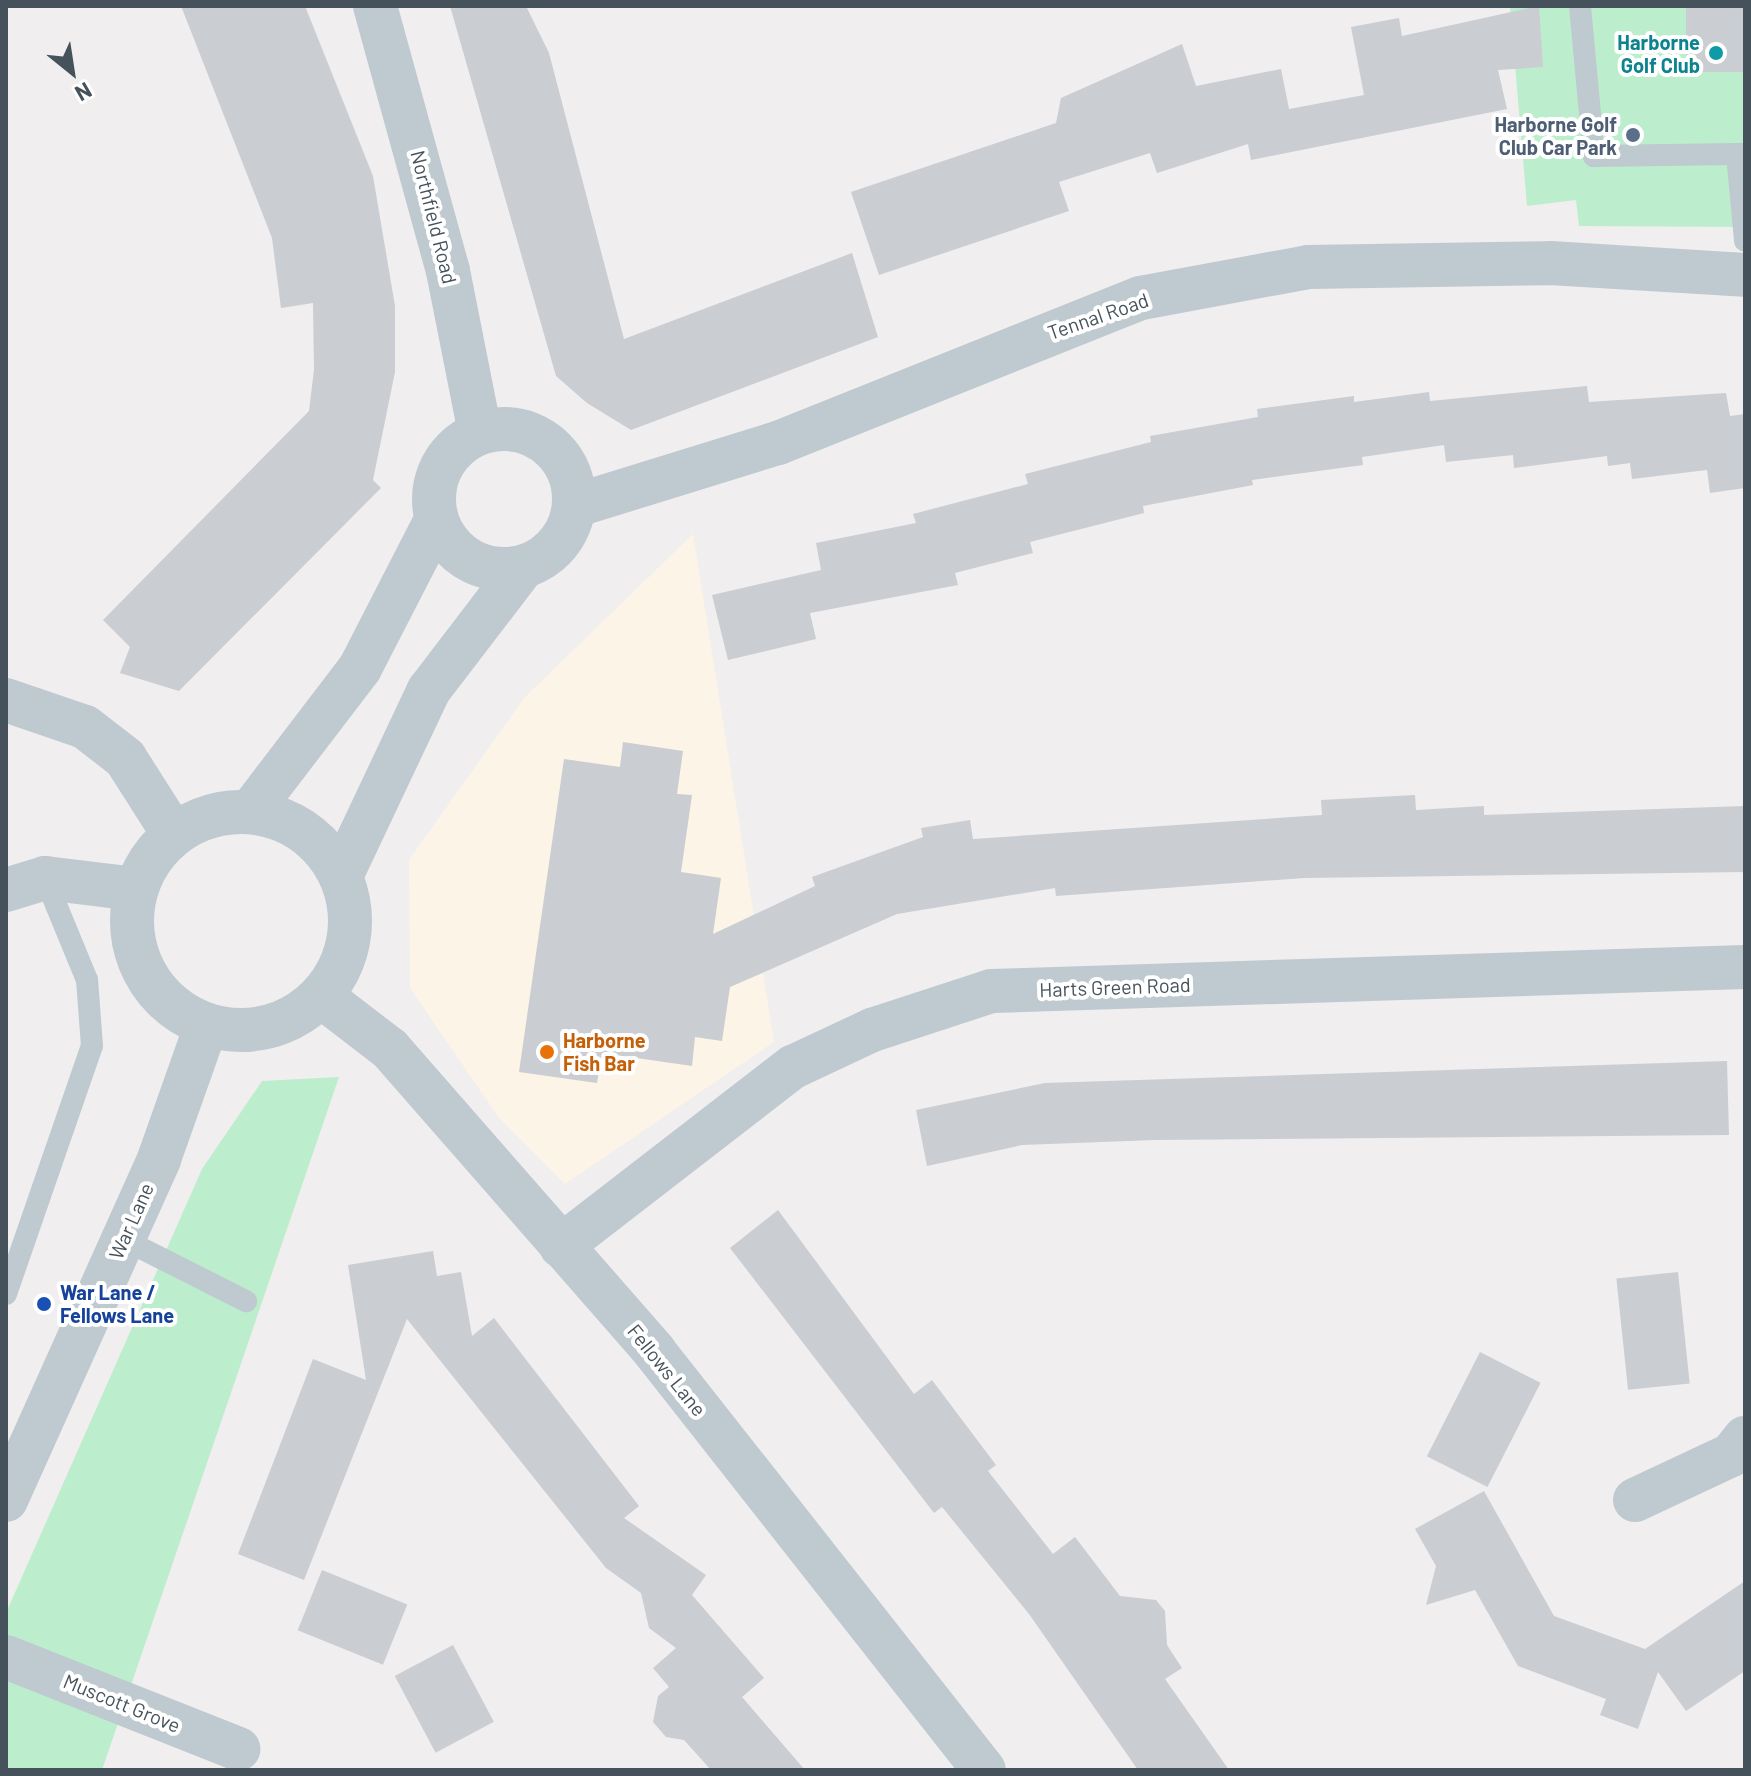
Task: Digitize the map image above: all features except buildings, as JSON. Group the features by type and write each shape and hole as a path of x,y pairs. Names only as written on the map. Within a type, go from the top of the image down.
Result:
{"street":[{"name":"Northfield Road","path":"375,6 448,271 480,432"},
{"name":"Tennal Road","path":"574,506 778,443 1141,298 1308,267 1550,263 1745,275"},
{"path":"341,876 304,832 250,812 223,813 174,835 136,889 131,923 142,966 176,1010 206,1026 268,1028 321,996 349,939 341,876 429,690 523,567 558,545 574,506 565,465 535,435 480,432 446,458 433,498 436,520 470,561 523,567"},
{"path":"250,812 360,668 436,520"},
{"path":"6,700 85,727 125,758 174,835"},
{"path":"26,884 136,889"},
{"name":"Harts Green Road","path":"561,1246 793,1067 872,1030 991,991 1745,967"},
{"name":"Fellows Lane","path":"321,996 390,1049 654,1351 984,1770"},
{"name":"War Lane","path":"6,1500 123,1239 206,1026"},
{"path":"1635,1500 1731,1455 1745,1438"},
{"name":"Muscott Grove","path":"6,1657 238,1749"}],"lane":[{"path":"1580,6 1594,156 1741,154 1745,241"},
{"path":"6,1294 92,1046 87,980 26,884"},
{"path":"123,1239 246,1301"}],"shaded area":[{"path":"693,534 774,1042 565,1184 499,1118 410,988 409,860 525,697"}],"green space":[{"name":"Harborne Golf Club","path":"1510,6 1745,6 1745,227 1579,226 1576,200 1527,206"},
{"path":"339,1077 102,1770 6,1770 6,1613 202,1169 262,1081"}],"place":[{"name":"Harborne Golf Club","path":"1716,53"},
{"name":"Harborne Golf Club Car Park","path":"1633,135"},
{"name":"Harborne Fish Bar","path":"547,1052"},
{"name":"War Lane / Fellows Lane","path":"44,1304"}]}
